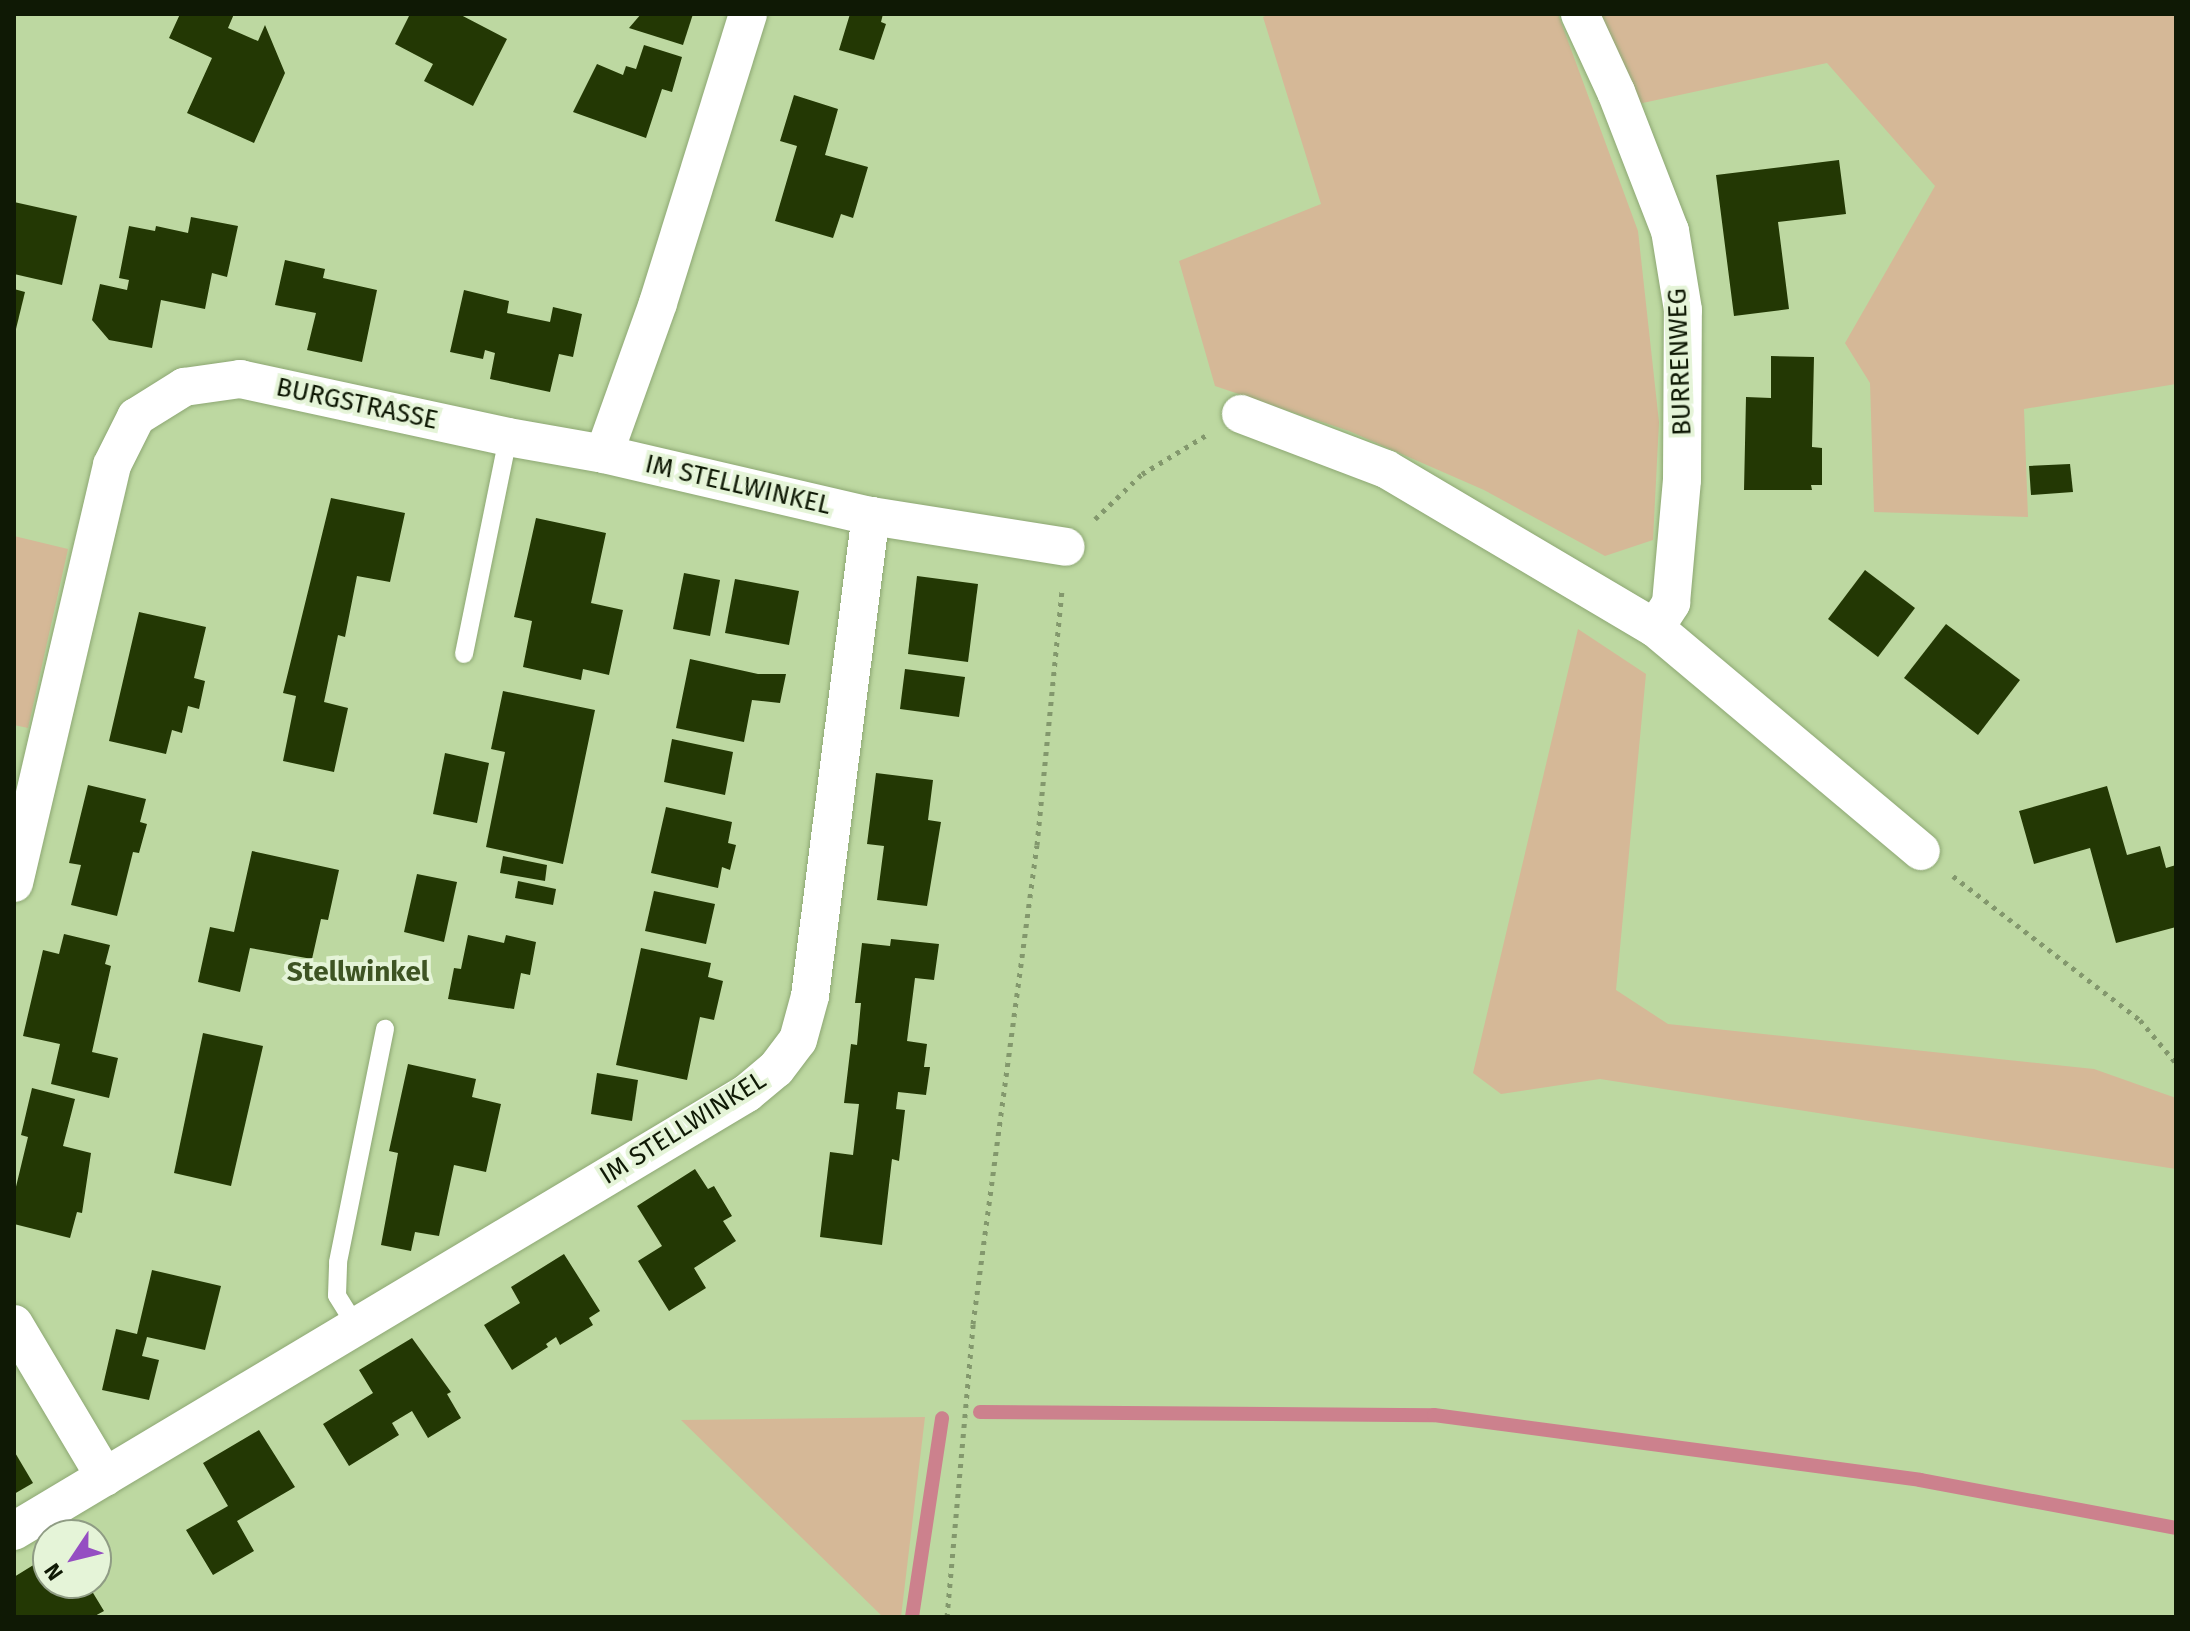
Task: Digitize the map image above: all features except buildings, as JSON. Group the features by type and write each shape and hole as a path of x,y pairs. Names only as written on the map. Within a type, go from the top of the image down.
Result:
{"street":[{"path":"604,454 658,303 748,14"},
{"name":"BURRENWEG","path":"1580,14 1616,92 1670,231 1683,310 1682,480 1673,587 1671,603 1655,628"},
{"name":"BURGSTRASSE","path":"14,883 112,465 136,417 184,387 240,379 508,437 604,454"},
{"path":"1241,414 1386,469 1655,628 1921,851"},
{"name":"IM STELLWINKEL","path":"604,454 871,516 1066,547"},
{"name":"IM STELLWINKEL","path":"14,1531 747,1093 776,1069 798,1040 810,996 871,516"},
{"path":"14,1324 105,1477"}],"lane":[{"path":"464,654 508,437"},
{"path":"356,1326 337,1295 338,1262 385,1029"}],"path":[{"path":"947,1617 973,1324 1037,845 1066,547 1142,474 1241,414"},
{"path":"1921,851 2140,1020 2176,1063"}],"shaded area":[{"path":"1270,14 1558,14 1638,231 1659,422 1653,540 1605,556 1484,490 1349,431 1215,386 1179,261 1321,204 1263,17"},
{"path":"1598,14 2176,14 2176,384 2024,409 2028,517 1874,512 1870,383 1845,343 1935,186 1827,63 1638,104"},
{"path":"14,536 68,549 28,728 14,725"},
{"path":"1578,629 1646,674 1616,990 1668,1024 2094,1069 2176,1098 2176,1169 1600,1079 1501,1094 1473,1073"},
{"path":"925,1417 901,1617 883,1617 681,1420"}],"waterway":[{"path":"980,1412 1434,1415 1920,1480 2176,1528"},
{"path":"912,1617 942,1418"}],"district":[{"name":"Stellwinkel","path":"358,972"}]}
